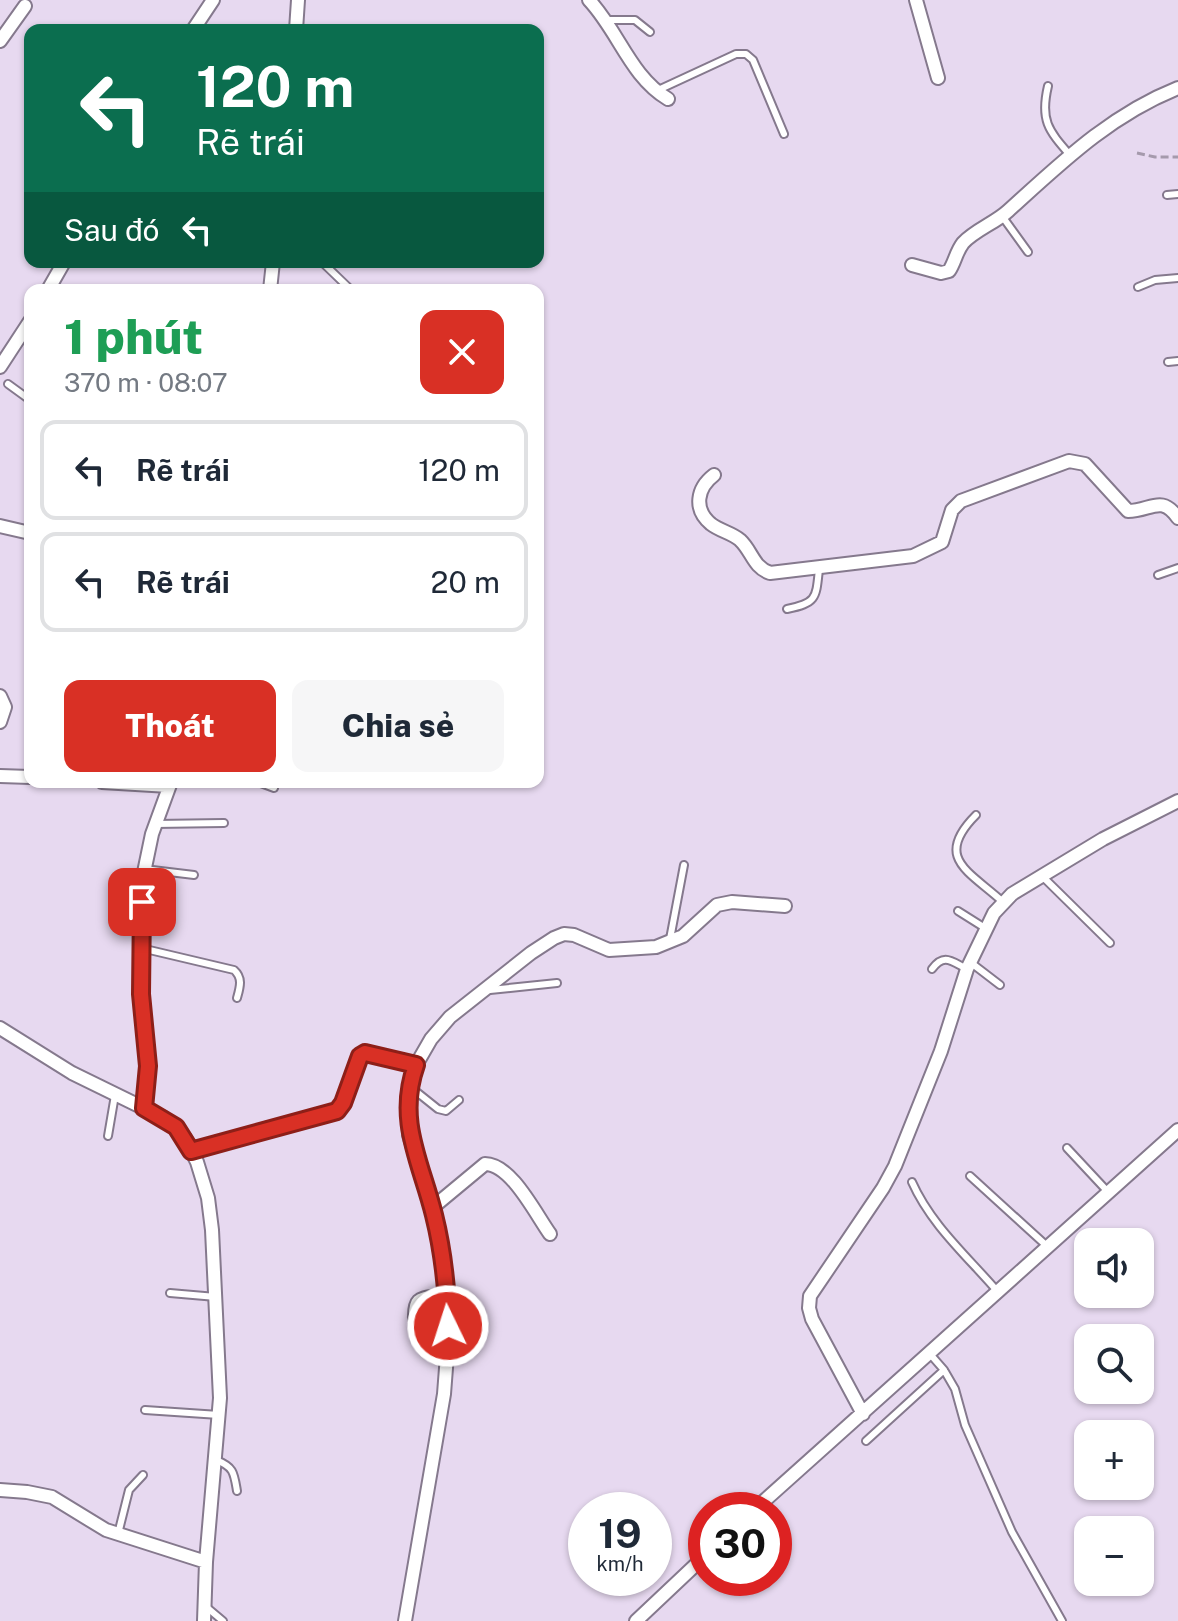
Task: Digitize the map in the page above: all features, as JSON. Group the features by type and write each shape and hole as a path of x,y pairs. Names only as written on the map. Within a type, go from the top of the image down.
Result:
{"street":[{"path":"197,24 213,0"},
{"path":"296,24 298,0"},
{"path":"589,0 606,20 636,70 668,99"},
{"path":"916,0 938,78"},
{"path":"0,41 25,6"},
{"path":"912,265 941,273 949,271 965,240 1002,216 1070,155 1119,117 1178,88"},
{"path":"0,367 24,330"},
{"path":"714,475 701,487 699,496 703,515 710,523 742,542 761,570 778,573 913,556 942,542 952,510 961,501 1069,461 1085,464 1128,511 1162,504 1172,509 1178,518"},
{"path":"0,526 24,532"},
{"path":"0,696 5,707 0,722"},
{"path":"0,776 24,777"},
{"path":"144,1108 148,1066 141,994 144,869 155,824 168,788"},
{"path":"863,1414 812,1319 810,1296 895,1166 941,1051 968,966 985,928 1003,902 1042,876 1147,814 1178,801"},
{"path":"405,1621 444,1394 448,1342 446,1291 432,1208 409,1135 408,1104 416,1065 431,1039 450,1017 543,944 564,934 574,935 609,950 656,947 683,936 717,905 732,902 785,906"},
{"path":"0,1028 72,1073 176,1127 197,1162 208,1198 216,1297 219,1415 204,1621"},
{"path":"191,1151 337,1111 343,1103 360,1056 365,1053 416,1065"},
{"path":"774,1492 1178,1130"},
{"path":"432,1208 485,1164 495,1164 506,1172 550,1234"},
{"path":"0,1490 52,1497 118,1534 206,1562"},
{"path":"636,1621 688,1572"}],"lane":[{"path":"606,20 635,20 650,32"},
{"path":"656,91 736,54 746,54 753,60 784,134"},
{"path":"1048,86 1044,106 1047,125 1070,155"},
{"path":"1167,195 1178,194"},
{"path":"1002,216 1028,252"},
{"path":"328,268 345,284"},
{"path":"1138,287 1155,280 1178,278"},
{"path":"1168,362 1178,361"},
{"path":"8,384 24,396"},
{"path":"1158,575 1178,568"},
{"path":"787,609 808,604 814,599 819,569"},
{"path":"976,815 959,834 954,844 955,852 959,862 1003,902"},
{"path":"155,824 224,823"},
{"path":"669,943 684,865"},
{"path":"144,869 194,875"},
{"path":"1042,876 1110,943"},
{"path":"958,911 985,928"},
{"path":"141,948 234,970 240,975 237,998"},
{"path":"932,969 943,959 968,966 1000,985"},
{"path":"483,990 557,983"},
{"path":"410,1087 438,1109 446,1111 459,1100"},
{"path":"108,1136 115,1095"},
{"path":"1067,1148 1109,1193"},
{"path":"970,1176 1048,1247"},
{"path":"912,1182 931,1217 998,1292"},
{"path":"412,1319 411,1303 415,1299 446,1291"},
{"path":"170,1293 216,1297"},
{"path":"930,1354 955,1389 965,1425 1012,1532 1062,1621"},
{"path":"866,1441 944,1370"},
{"path":"145,1410 219,1415"},
{"path":"216,1460 231,1466 237,1491"},
{"path":"118,1534 129,1490 143,1475"},
{"path":"204,1605 223,1621"}],"path":[{"path":"1137,153 1178,157"}],"route":[{"path":"142,902 141,994 148,1066 144,1108 176,1127 191,1151 337,1111 343,1103 360,1056 365,1053 416,1065 408,1104 409,1135 435,1219 448,1326"}]}
